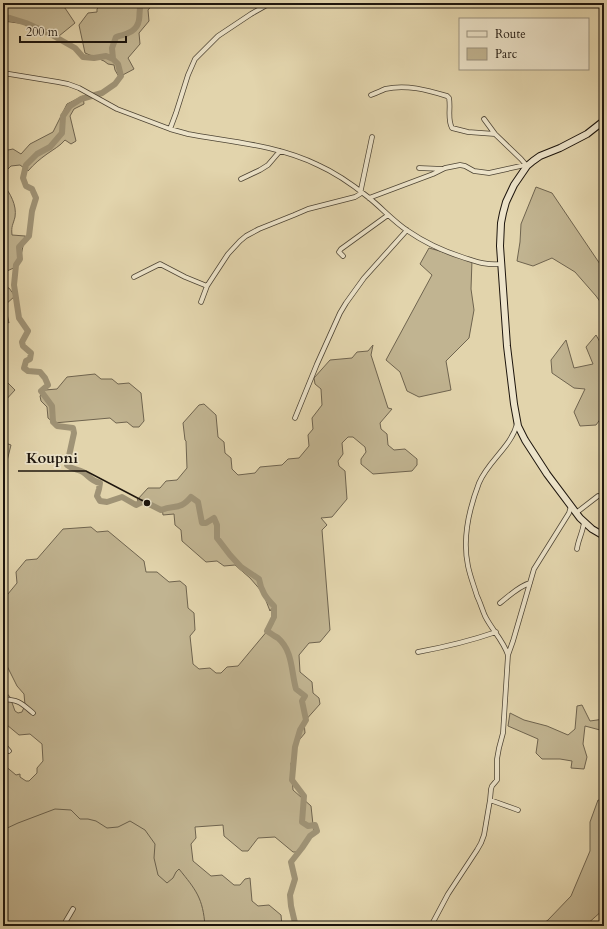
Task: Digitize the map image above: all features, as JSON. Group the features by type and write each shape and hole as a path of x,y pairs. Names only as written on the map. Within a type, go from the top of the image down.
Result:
{"street":[{"path":"170,130 188,75 195,59 218,36 265,6"},
{"path":"3,73 58,82 79,88 117,109 170,130 256,145 306,159 333,172 369,198 388,215 416,236 457,255 482,263 500,264"},
{"path":"371,95 393,88 413,87 447,96 450,100 449,117 450,126 452,128 468,132 495,134"},
{"path":"484,119 495,134 521,159 526,166"},
{"path":"508,655 496,632 485,616 468,567 465,542 470,510 481,479 505,447 517,424 507,346 500,264 500,235 503,213 510,193 526,166 540,156 587,134 603,122"},
{"path":"201,302 207,286 228,254 246,236 302,211 358,196 361,192 372,137"},
{"path":"241,179 268,165 280,151"},
{"path":"369,198 452,166 460,165 474,171 489,173 526,166"},
{"path":"419,168 443,169"},
{"path":"343,256 339,252 341,248 388,215"},
{"path":"295,418 340,313 364,278 407,230"},
{"path":"134,276 160,264 207,286"},
{"path":"516,419 525,440 552,481 576,513 596,532 604,536"},
{"path":"576,513 598,496"},
{"path":"431,926 448,894 478,850 481,843 492,786 496,780 498,753 503,733 508,655 534,568 569,513 571,506"},
{"path":"577,549 584,522"},
{"path":"500,602 526,584 530,583"},
{"path":"418,652 456,644 496,632"},
{"path":"3,699 20,702 33,713"},
{"path":"3,744 9,751"},
{"path":"490,800 518,810"},
{"path":"64,926 73,909"}],"green space":[{"path":"3,3 56,3 65,8 75,23 59,36 37,31 26,24 3,21"},
{"path":"102,3 154,3 148,10 149,21 139,33 140,44 128,58 134,69 119,77 114,65 108,64 85,53 79,25 88,13 97,12 97,9"},
{"path":"83,96 84,104 74,109 70,116 76,141 71,144 65,140 39,160 28,171 20,165 11,166 3,174 3,151 13,149 21,154 30,144 53,132 67,104"},
{"path":"3,184 10,195 15,208 12,235 25,236 18,266 7,271 3,275"},
{"path":"536,187 552,193 602,267 604,271 604,307 575,272 552,258 533,266 517,261 521,224"},
{"path":"429,248 472,260 471,289 474,310 469,338 446,361 451,390 419,397 407,391 400,372 386,360 432,275 420,264"},
{"path":"3,287 9,288 15,296 5,305 9,323 3,319"},
{"path":"596,335 604,349 604,414 596,425 580,426 574,412 585,389 574,388 552,373 551,360 566,340 574,368 593,364 586,347"},
{"path":"373,345 371,355 388,408 392,409 380,423 381,429 387,434 388,445 394,450 405,449 417,459 417,465 412,471 373,474 361,464 361,459 366,452 365,447 353,437 348,437 342,443 343,454 338,461 339,466 345,471 347,499 332,517 321,518 327,525 322,530 330,630 320,642 309,643 299,655 300,672 312,682 313,693 319,698 320,704 304,722 305,733 295,745 296,756 291,763 293,790 311,806 314,834 299,852 293,852 275,837 258,838 248,851 242,851 224,836 223,825 195,827 196,838 191,844 193,861 211,876 222,875 234,885 240,885 245,879 250,878 252,901 258,906 269,905 281,915 282,926 3,926 3,765 16,775 20,774 20,777 26,781 29,781 37,773 37,768 43,761 42,744 30,734 19,735 7,725 6,714 3,712 3,689 10,697 15,711 18,713 22,712 25,705 24,694 17,686 3,658 3,600 17,583 16,572 26,560 37,559 63,529 91,527 97,532 108,531 144,561 146,572 157,572 169,582 180,581 186,586 188,608 194,613 195,630 190,636 193,664 199,669 210,668 216,673 221,673 227,667 238,666 273,624 272,608 270,611 263,593 250,578 235,565 224,566 217,561 206,562 182,541 181,530 175,525 174,514 163,515 162,508 159,509 137,500 148,488 160,488 166,481 177,480 187,468 186,441 183,423 199,405 204,404 216,415 218,437 224,442 225,453 231,458 232,469 238,475 255,473 260,467 282,465 288,459 299,458 309,446 308,435 313,429 312,418 322,405 321,389 315,384 314,378 330,360 352,358 357,352 368,351"},
{"path":"95,374 101,379 112,379 118,384 129,383 141,393 144,421 139,427 133,427 127,422 116,423 110,418 54,423 48,418 47,407 41,401 40,396 45,390 57,389 67,377"},
{"path":"3,378 15,390 3,403"},
{"path":"3,442 11,445 7,461 3,461"},
{"path":"582,705 590,721 604,719 604,735 600,730 585,726 583,744 587,757 584,769 571,768 572,761 542,759 536,753 538,739 508,726 510,713 524,720 547,726 568,735 575,729 577,706"},
{"path":"598,800 604,801 604,909 585,926 540,926 548,920 571,896 590,851 590,822"}],"waterway":[{"path":"141,3 138,24 130,32 116,37 112,48 113,59 118,64 121,76 115,84 102,93 81,99 70,106 63,116 62,133 50,147 37,154 26,165 23,178 26,186 32,189 36,198 32,211 29,236 19,247 20,259 16,265 14,285 19,318 28,331 22,342 23,346 31,353 30,359 26,361 24,368 28,371 40,372 45,378 48,385 41,391 52,406 53,422 57,426 73,428 74,433 67,465 83,472 93,480 100,483 97,496 100,501 107,502 122,497 136,505 142,502 161,510 180,506 191,497 198,502 202,523 206,523 214,518 217,525 217,538 241,567 259,579 264,594 274,606 274,617 267,631 283,643 291,662 296,689 305,696 302,701 306,720 300,730 295,747 292,780 304,796 302,822 308,826 315,825 317,831 310,836 291,862 295,879 290,895 295,923 292,926"},
{"path":"3,17 26,23 52,35 75,48 83,57 94,58 106,56 113,59"},
{"path":"3,830 55,809 71,810 80,819 96,821 107,828 118,827 130,821 145,830 155,844 154,858 158,875 167,883 173,878 179,869 190,883 198,895 204,916 205,926"}],"place":[{"name":"Koupni","path":"147,503"}]}
